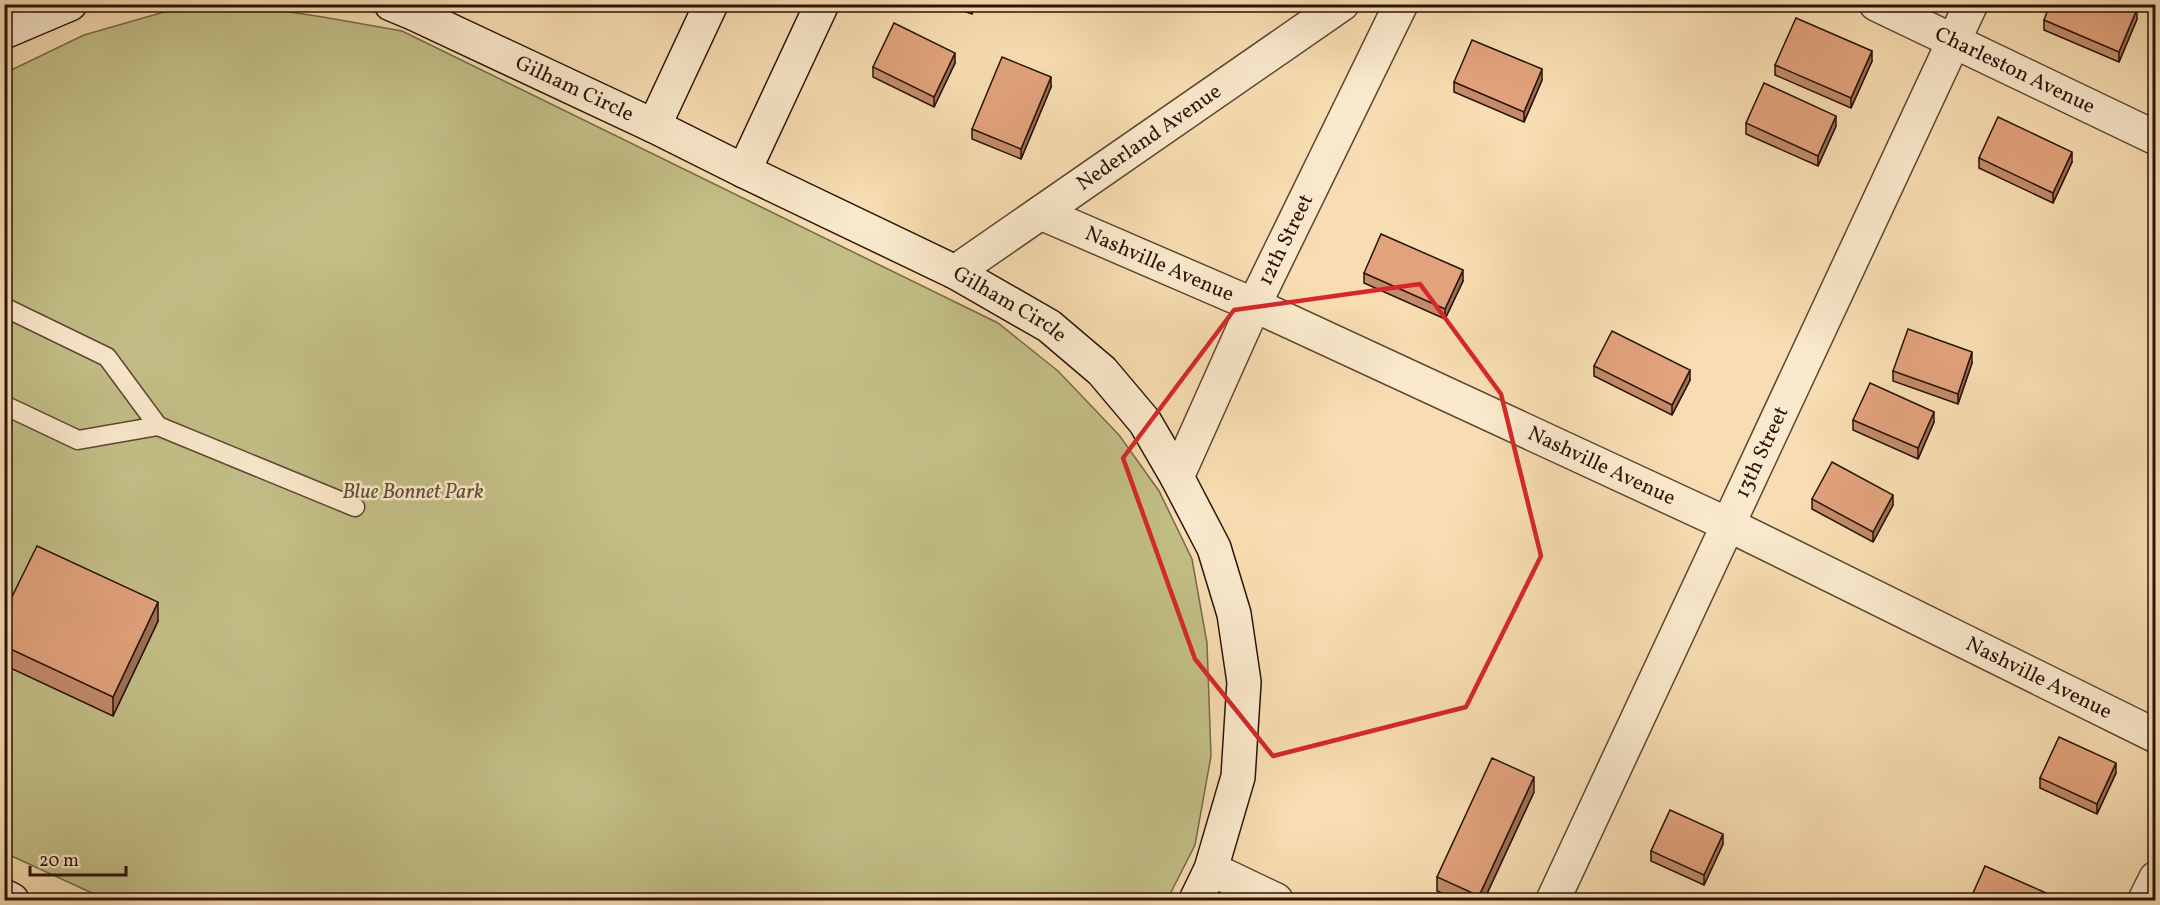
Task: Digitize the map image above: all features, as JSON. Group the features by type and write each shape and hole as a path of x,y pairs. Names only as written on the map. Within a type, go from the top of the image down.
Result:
{"street":[{"path":"4,32 70,4"},
{"name":"Gilham Circle","path":"391,4 654,126 955,272 1049,326 1102,371 1145,422 1177,477 1214,548 1234,615 1244,682 1238,777 1211,869 1196,900"},
{"path":"654,126 711,4"},
{"path":"744,171 822,4"},
{"name":"Nederland Avenue","path":"955,272 1342,4"},
{"name":"12th Street","path":"1177,477 1254,305 1401,4"},
{"name":"Charleston Avenue","path":"1876,4 2156,138"},
{"name":"13th Street","path":"1552,900 1971,4"},
{"name":"Nashville Avenue","path":"1041,213 1254,305 1727,524 2156,735"},
{"path":"1211,869 1276,900"},
{"path":"2145,900 2156,878"},
{"path":"4,896 12,900"}],"lane":[{"path":"4,307 107,357 158,426 356,507"},
{"path":"4,405 78,440 158,426"}],"highlighted area":[{"path":"1420,284 1501,394 1541,556 1466,707 1273,756 1195,659 1123,458 1234,310"}],"green space":[{"name":"Blue Bonnet Park","path":"242,5 402,31 998,323 1058,371 1119,435 1159,491 1192,559 1207,643 1211,756 1195,845 1167,900 107,900 5,853 5,73 84,35 164,12"}],"building":[{"path":"2050,4 2127,4 2137,9 2119,52 2044,20"},
{"path":"1796,18 1872,51 1851,98 1775,65"},
{"path":"894,23 955,53 934,97 873,67"},
{"path":"1472,40 1542,69 1524,112 1454,82"},
{"path":"1002,57 1051,77 1021,149 972,129"},
{"path":"1764,83 1836,116 1818,156 1746,123"},
{"path":"1998,117 2072,152 2053,193 1979,158"},
{"path":"1381,234 1463,270 1445,309 1364,273"},
{"path":"1908,329 1972,352 1958,394 1893,371"},
{"path":"1612,331 1690,370 1672,405 1594,366"},
{"path":"1870,383 1934,412 1918,448 1853,420"},
{"path":"1832,462 1893,495 1873,532 1812,499"},
{"path":"37,546 158,602 113,697 4,646 4,613"},
{"path":"2059,737 2116,763 2097,804 2040,778"},
{"path":"1492,758 1534,777 1479,896 1437,877"},
{"path":"1670,810 1723,834 1704,875 1651,851"},
{"path":"1985,866 2046,893 2043,900 1970,900"}]}
